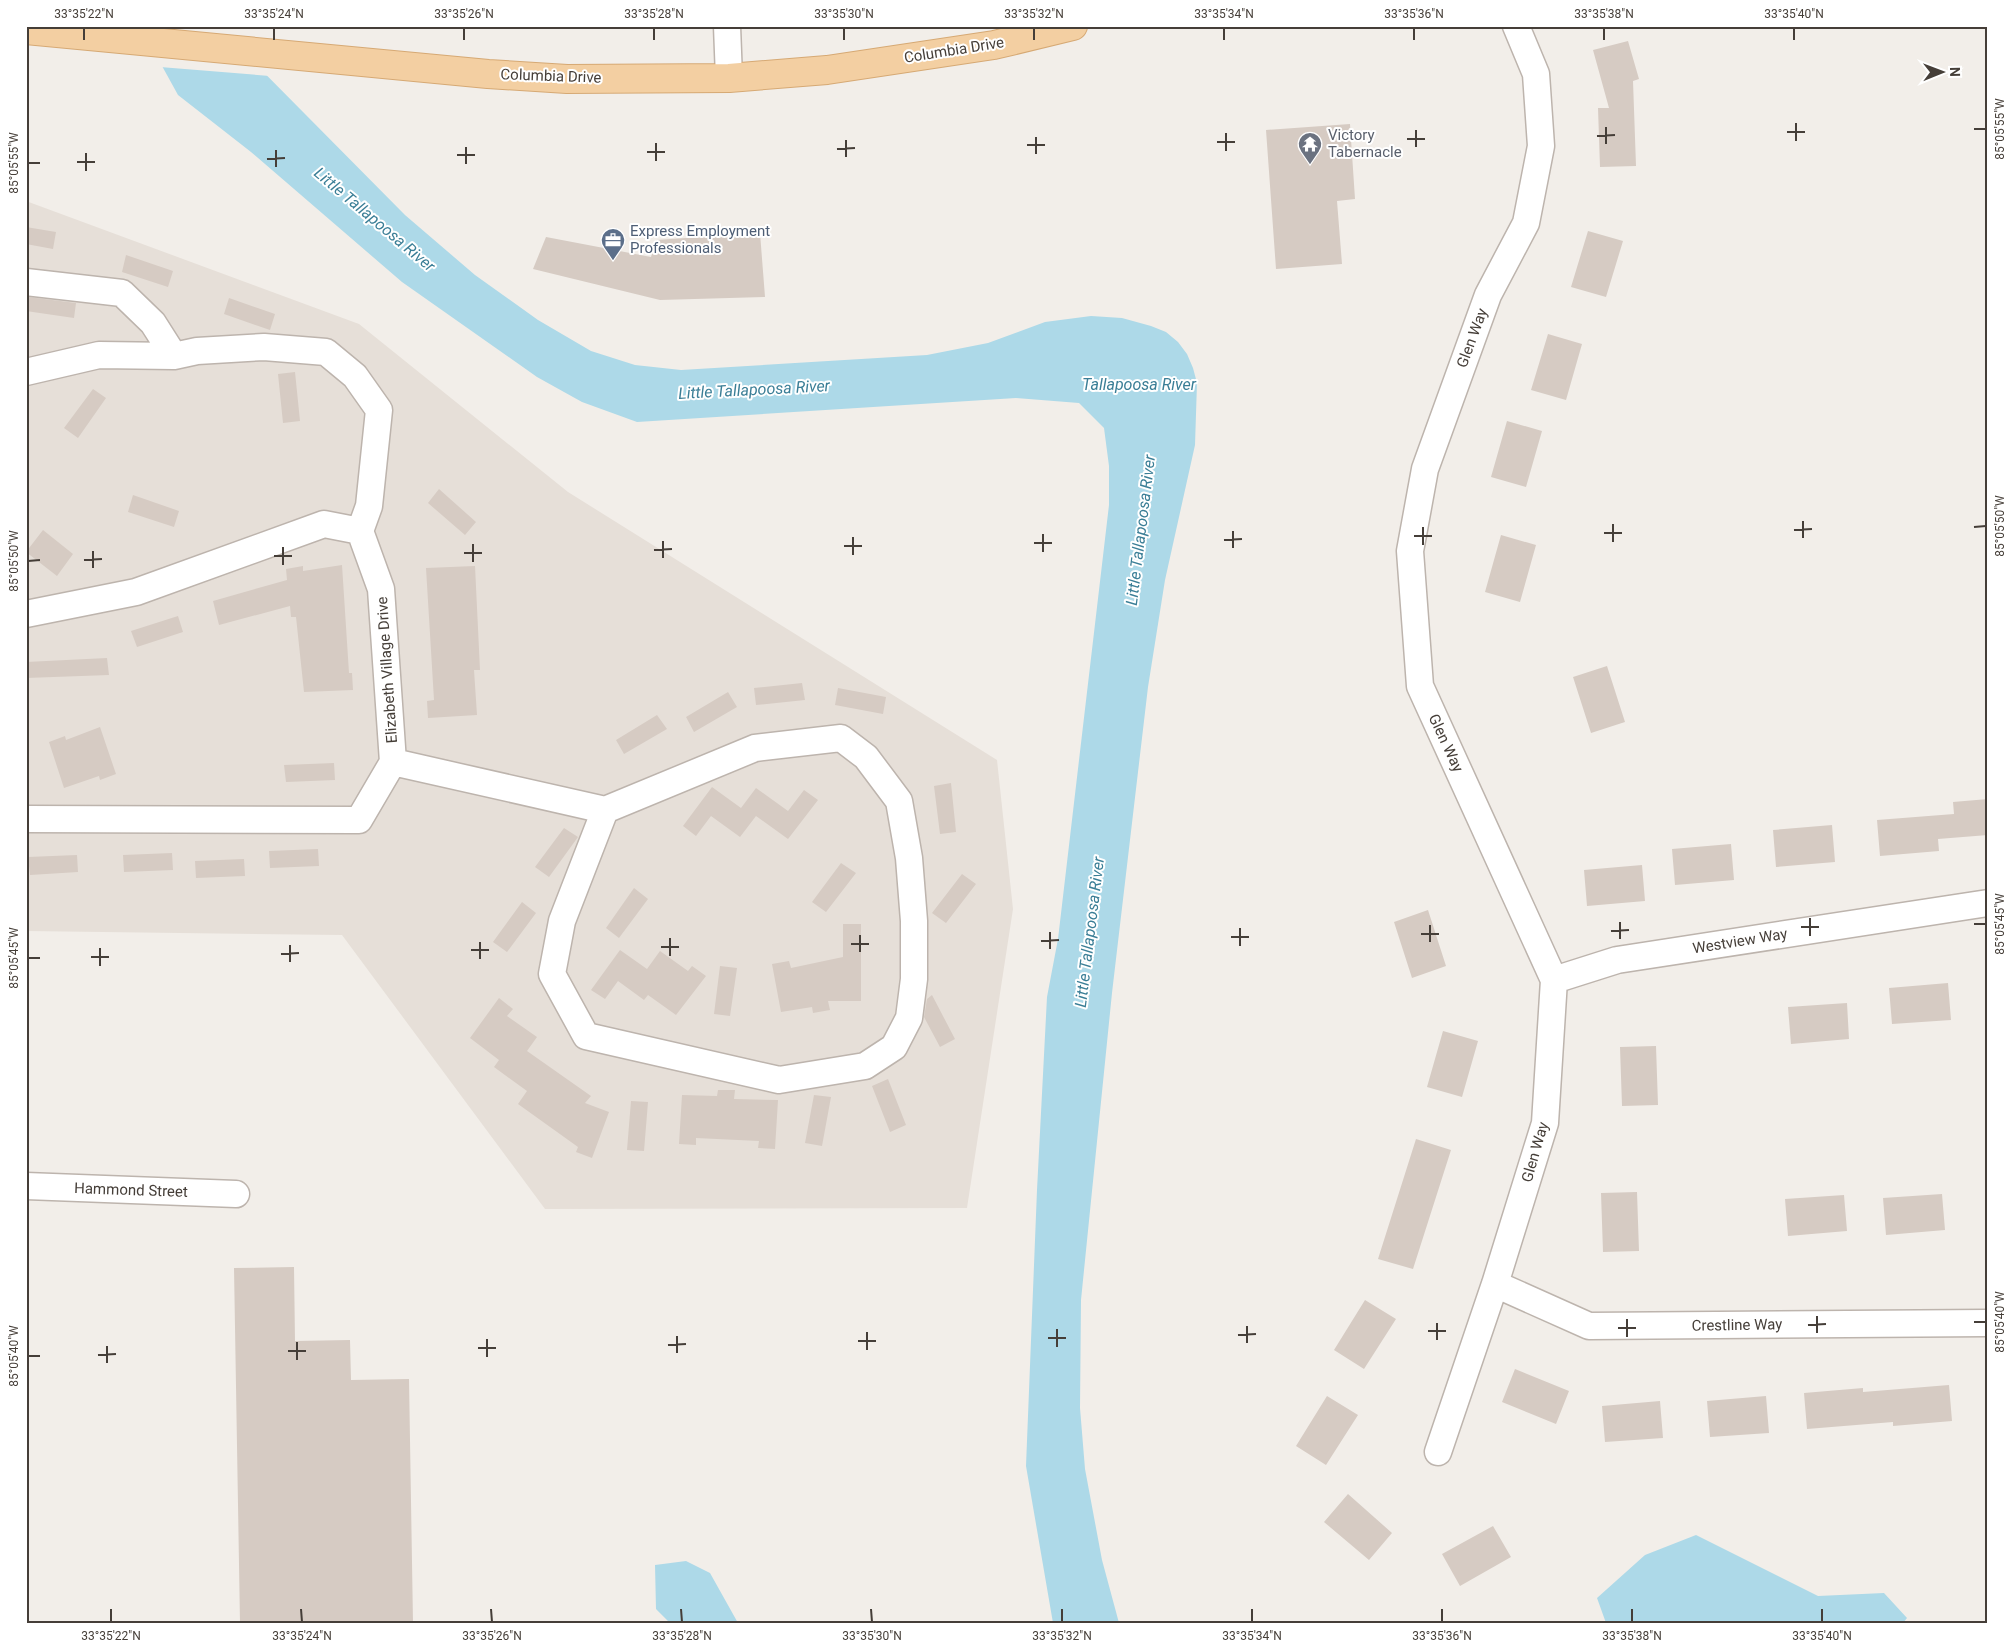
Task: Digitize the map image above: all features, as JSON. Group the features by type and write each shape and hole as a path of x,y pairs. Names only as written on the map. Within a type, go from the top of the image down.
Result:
{"main road":[{"name":"Columbia Drive","path":"34,31 307,55 488,74 567,78 729,78 827,70 994,45 1072,26"}],"street":[{"path":"727,26 729,78"},
{"name":"Glen Way","path":"1438,1452 1495,1284 1545,1122 1554,980 1420,686 1410,551 1425,469 1488,295 1526,223 1541,146 1536,74 1516,26"},
{"path":"26,282 122,293 153,323 174,356"},
{"path":"26,372 99,355 174,356 197,351 264,347 326,352 355,376 379,410 369,506 360,530 324,524 136,592 26,614"},
{"name":"Elizabeth Village Drive","path":"26,819 359,820 393,762 381,588 360,530"},
{"path":"393,762 605,810 755,748 841,738 866,757 899,801 909,858 914,921 914,979 909,1018 894,1046 865,1066 778,1080 586,1036 552,974 562,921 605,810"},
{"name":"Westview Way","path":"1554,980 1617,960 1988,903"},
{"name":"Hammond Street","path":"26,1186 236,1194"},
{"name":"Crestline Way","path":"1495,1284 1589,1326 1988,1323"}],"shaded area":[{"path":"26,201 359,324 568,492 997,760 1013,909 967,1208 545,1209 342,935 26,931"}],"water":[{"name":"Tallapoosa River","path":"140,26 218,26 405,215 475,275 538,320 591,351 635,365 681,370 927,355 988,343 1045,322 1091,316 1122,318 1151,326 1166,332 1178,342 1187,354 1197,383 1195,445 1165,580 1148,687 1112,993 1081,1300 1080,1408 1085,1469 1102,1560 1119,1623 1053,1623 1026,1466 1047,997 1058,939 1109,505 1109,466 1104,428 1079,403 1016,398 637,422 582,402 537,377 402,282 251,152 178,95"},
{"path":"1696,1535 1818,1596 1884,1593 1907,1618 1903,1623 1606,1623 1597,1598 1645,1555"},
{"path":"686,1561 710,1573 738,1623 670,1623 656,1609 655,1565"}],"pier":[{"path":"138,26 221,26 270,76 160,67"}],"building":[{"path":"1628,41 1639,79 1633,81 1636,166 1600,167 1598,108 1609,108 1593,50"},
{"name":"Victory Tabernacle","path":"1350,124 1355,199 1337,201 1342,264 1276,269 1266,130"},
{"path":"26,227 56,232 53,249 26,244"},
{"path":"1588,231 1623,241 1606,297 1571,287"},
{"path":"760,233 765,297 660,300 533,269 546,237 651,257 656,240"},
{"path":"126,255 173,271 168,287 122,272"},
{"path":"28,297 76,303 74,318 26,311"},
{"path":"229,298 275,314 270,330 224,314"},
{"path":"1548,334 1582,344 1566,400 1531,390"},
{"path":"295,372 300,421 283,423 278,374"},
{"path":"93,389 106,398 78,438 64,428"},
{"path":"1507,421 1542,431 1526,487 1491,477"},
{"path":"439,489 476,522 465,535 428,503"},
{"path":"133,495 179,511 174,527 128,512"},
{"path":"43,530 73,554 57,576 26,552"},
{"path":"1501,535 1536,545 1520,602 1485,592"},
{"path":"342,565 349,673 352,673 353,690 304,692 296,617 291,617 290,606 219,625 213,601 287,580 286,569 303,566 303,571"},
{"path":"475,566 480,670 474,670 477,715 428,718 427,701 434,700 426,568"},
{"path":"178,616 183,632 137,647 131,631"},
{"path":"107,658 109,675 26,678 26,662"},
{"path":"1607,666 1625,722 1591,733 1573,677"},
{"path":"802,683 805,700 756,705 754,688"},
{"path":"838,688 886,697 883,714 835,705"},
{"path":"728,692 737,707 694,732 686,717"},
{"path":"657,715 667,729 624,754 616,740"},
{"path":"100,727 116,774 100,780 99,776 64,788 49,742 65,736 66,740"},
{"path":"334,763 335,780 286,782 284,765"},
{"path":"951,783 956,832 940,834 934,786"},
{"path":"712,787 741,808 756,788 788,811 804,790 818,800 788,839 756,816 740,837 711,816 696,836 683,826"},
{"path":"1988,799 1988,835 1938,839 1939,851 1880,856 1877,820 1954,814 1953,802"},
{"path":"1832,825 1835,862 1776,867 1773,830"},
{"path":"564,828 578,837 549,877 535,867"},
{"path":"1731,844 1734,880 1675,885 1672,849"},
{"path":"318,849 319,866 270,868 269,851"},
{"path":"172,853 173,870 124,872 123,855"},
{"path":"77,855 78,872 30,875 28,857"},
{"path":"244,859 245,876 196,878 195,861"},
{"path":"841,863 856,873 826,912 812,902"},
{"path":"1642,865 1645,901 1587,906 1584,870"},
{"path":"962,874 976,884 946,923 932,913"},
{"path":"634,888 648,899 619,938 606,928"},
{"path":"522,902 536,913 507,952 493,942"},
{"path":"1428,910 1446,966 1412,978 1394,922"},
{"path":"843,924 861,924 861,1001 828,1001 830,1010 813,1013 812,1007 781,1012 772,964 789,961 791,968 843,957"},
{"path":"620,950 647,969 660,951 688,971 692,966 706,976 676,1015 648,995 644,1000 618,981 605,999 591,990"},
{"path":"720,966 737,968 730,1016 714,1014"},
{"path":"1948,983 1951,1020 1892,1024 1889,988"},
{"path":"932,995 955,1039 940,1047 924,1017 927,999"},
{"path":"499,998 513,1009 507,1016 537,1037 527,1051 591,1096 585,1103 609,1112 592,1158 576,1152 578,1147 518,1104 527,1091 494,1067 499,1060 470,1038"},
{"path":"1847,1003 1849,1039 1791,1044 1788,1007"},
{"path":"1443,1031 1478,1041 1462,1097 1427,1087"},
{"path":"1656,1046 1658,1105 1622,1106 1620,1047"},
{"path":"888,1079 906,1125 890,1132 872,1086"},
{"path":"718,1090 735,1090 734,1099 778,1100 775,1149 758,1148 759,1141 696,1138 696,1145 679,1144 682,1095 717,1096"},
{"path":"814,1095 831,1097 822,1146 805,1143"},
{"path":"631,1101 648,1102 644,1151 627,1150"},
{"path":"1416,1139 1451,1150 1413,1269 1378,1259"},
{"path":"1637,1192 1639,1251 1603,1252 1601,1193"},
{"path":"1942,1194 1945,1230 1886,1235 1883,1198"},
{"path":"1844,1195 1847,1231 1788,1236 1785,1199"},
{"path":"294,1267 295,1341 350,1340 351,1380 409,1379 413,1623 240,1623 234,1268"},
{"path":"1365,1300 1396,1319 1364,1369 1334,1350"},
{"path":"1515,1369 1569,1391 1556,1424 1502,1402"},
{"path":"1949,1385 1952,1421 1893,1426 1893,1422 1807,1429 1804,1393 1863,1388 1863,1392"},
{"path":"1327,1396 1358,1415 1326,1465 1296,1446"},
{"path":"1766,1396 1769,1433 1710,1437 1707,1401"},
{"path":"1660,1401 1663,1438 1605,1442 1602,1406"},
{"path":"1348,1494 1392,1533 1369,1560 1324,1522"},
{"path":"1493,1526 1511,1557 1460,1586 1442,1554"}],"place":[{"name":"Victory Tabernacle","path":"1310,165"},
{"name":"Express Employment Professionals","path":"613,261"}],"water label":[{"name":"Little Tallapoosa River","path":"375,219"},
{"name":"Little Tallapoosa River","path":"754,389"},
{"name":"Little Tallapoosa River","path":"1140,530"},
{"name":"Little Tallapoosa River","path":"1089,932"}]}
